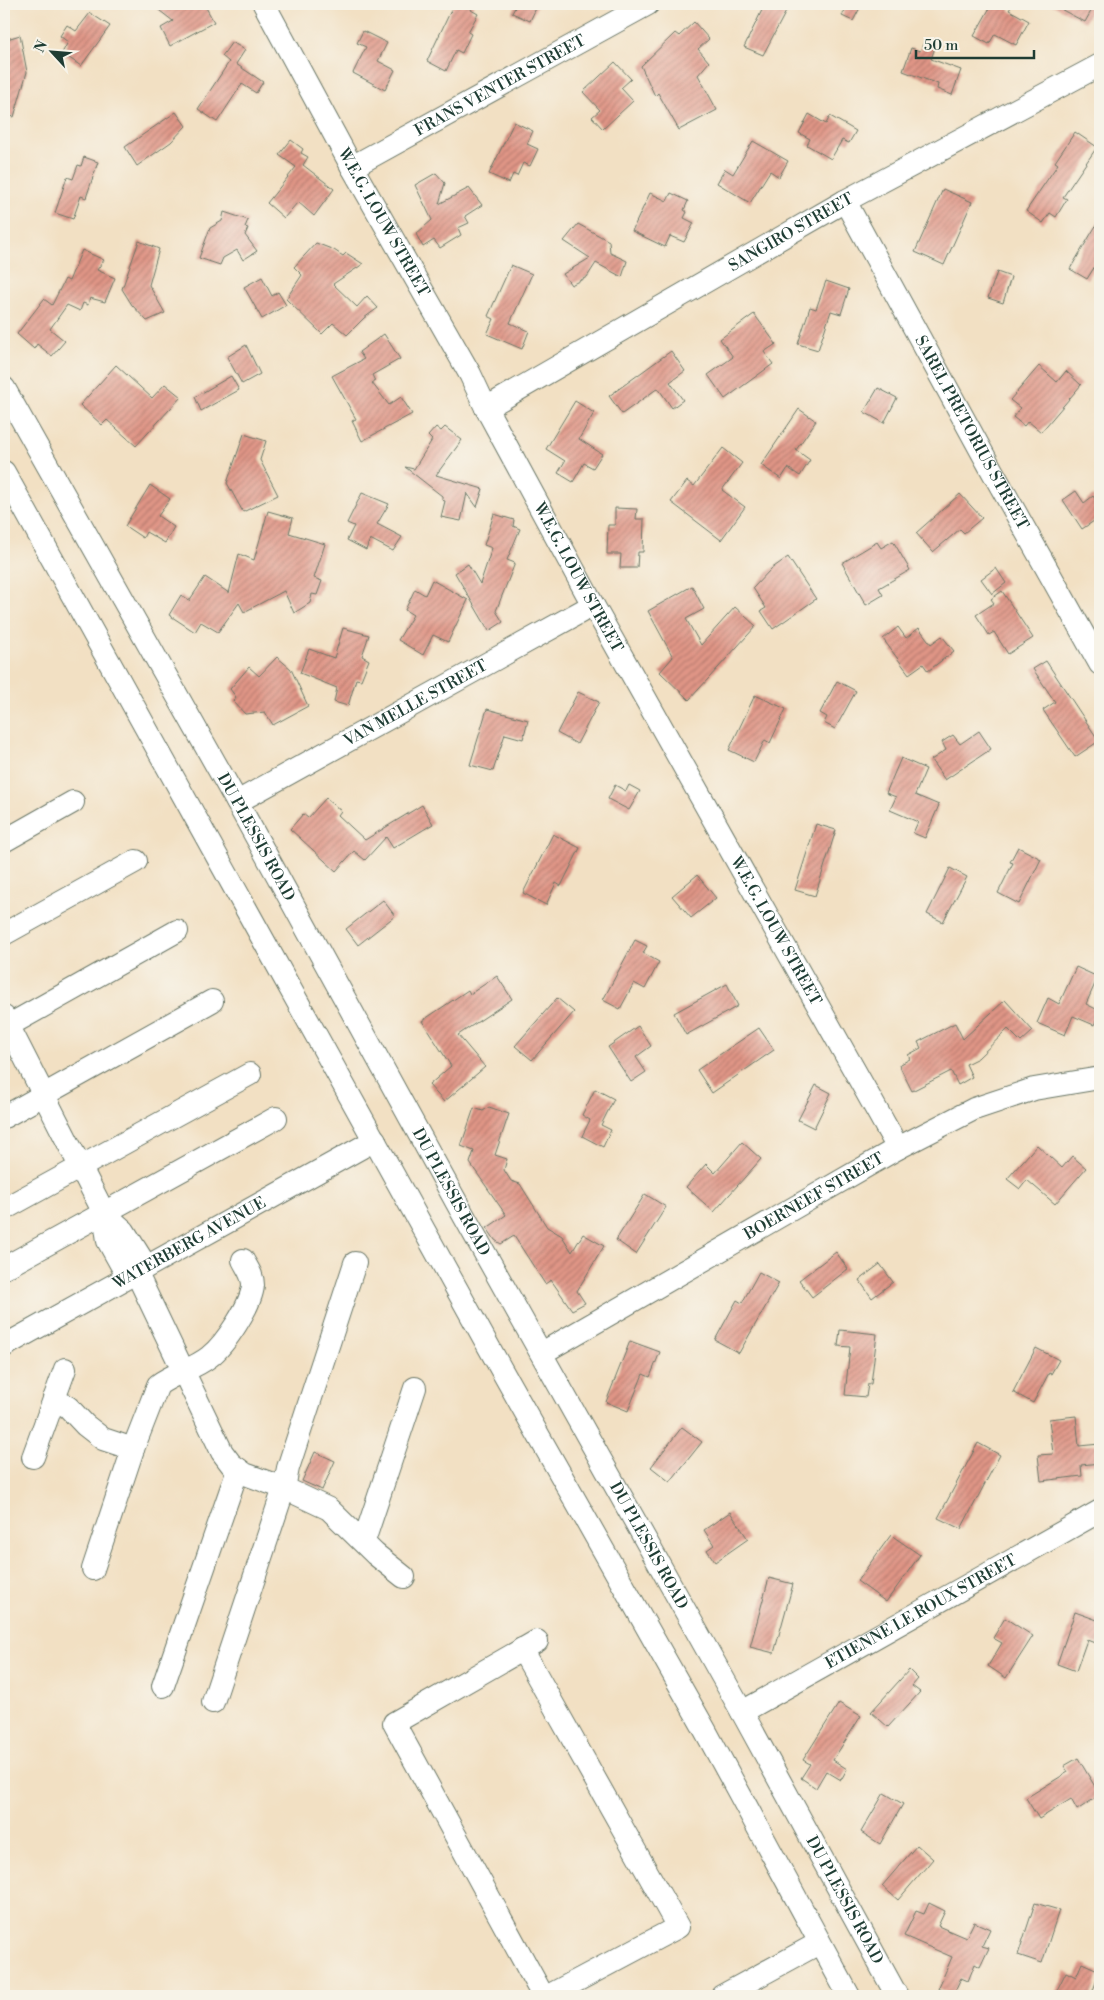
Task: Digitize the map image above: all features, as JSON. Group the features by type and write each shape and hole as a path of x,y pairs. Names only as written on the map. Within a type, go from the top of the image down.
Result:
{"street":[{"name":"W.E.G. LOUW STREET","path":"264,4 352,167 470,374 486,408 593,605 898,1148"},
{"name":"FRANS VENTER STREET","path":"352,167 648,4"},
{"name":"SANGIRO STREET","path":"486,408 845,201 1100,65"},
{"name":"SAREL PRETORIUS STREET","path":"845,201 1100,664"},
{"name":"DU PLESSIS ROAD","path":"4,388 237,802 464,1216 742,1712 897,1996"},
{"path":"4,472 501,1370 706,1730 849,1996"},
{"name":"VAN MELLE STREET","path":"237,802 593,605"},
{"path":"4,840 74,802"},
{"path":"4,934 136,861"},
{"path":"177,931 5,1023 104,1213 124,1231 132,1265 222,1452 231,1464 258,1480 284,1488 330,1509 375,1554 404,1577"},
{"path":"4,1117 212,1001"},
{"path":"4,1209 250,1074"},
{"name":"BOERNEEF STREET","path":"542,1353 898,1148 974,1110 1034,1090 1100,1078"},
{"path":"4,1268 276,1118"},
{"name":"WATERBERG AVENUE","path":"4,1346 132,1265 375,1140"},
{"path":"93,1569 133,1449 158,1385 208,1358 224,1344 241,1316 253,1286 251,1274 243,1260"},
{"path":"213,1702 284,1488 288,1468 355,1263"},
{"path":"33,1457 65,1369"},
{"path":"364,1542 415,1388"},
{"path":"54,1399 68,1407 85,1425 103,1439 133,1449"},
{"path":"163,1686 238,1469"},
{"name":"ETIENNE LE ROUX STREET","path":"742,1712 1100,1512"},
{"path":"543,1996 394,1723 530,1645 678,1927 548,1996"},
{"path":"722,1996 819,1943"}],"building":[{"path":"151,4 204,4 214,22 170,46 161,28 173,21"},
{"path":"454,4 474,4 471,10 478,14 468,32 471,34 462,53 456,50 446,71 427,61"},
{"path":"517,4 538,4 530,21 512,13"},
{"path":"765,4 790,4 763,55 744,47"},
{"path":"848,4 862,4 853,21 842,16"},
{"path":"992,4 1013,4 1009,10 1029,21 1016,45 995,34 989,44 974,36"},
{"path":"1051,4 1095,4 1085,22"},
{"path":"90,13 110,26 81,66 62,53 68,42 60,36 67,25 76,31"},
{"path":"694,22 709,39 698,49 709,62 698,75 717,110 679,130 658,93 655,96 641,66 675,33 679,36"},
{"path":"363,31 387,43 378,61 395,70 385,90 353,73 366,47 357,43"},
{"path":"20,35 27,72 14,117 4,114 4,40"},
{"path":"925,40 936,45 931,59 961,70 952,95 937,89 938,84 903,71 911,48 920,51"},
{"path":"232,42 245,50 236,64 263,82 256,93 242,84 217,122 198,109 229,62 222,56"},
{"path":"615,62 631,79 621,88 633,101 603,129 592,117 600,110 583,92"},
{"path":"176,112 186,126 171,142 137,166 125,147"},
{"path":"809,114 826,124 830,116 856,131 849,143 842,140 831,159 807,145 810,139 799,133"},
{"path":"514,122 533,131 527,144 538,149 530,166 523,163 517,176 513,174 509,183 489,174"},
{"path":"1075,132 1097,147 1063,197 1067,199 1056,217 1050,213 1043,223 1026,211 1058,164 1055,162"},
{"path":"291,140 303,149 301,153 308,157 303,165 334,189 314,216 298,202 284,218 267,203 296,167 279,155"},
{"path":"753,141 788,161 779,177 770,171 750,203 717,183 725,169 733,174"},
{"path":"84,157 98,162 86,198 81,196 73,219 55,213 67,177 73,179 78,165 81,166"},
{"path":"436,173 445,183 439,204 469,188 482,205 465,216 469,223 458,228 461,235 440,248 434,240 423,247 416,234 432,220 415,185"},
{"path":"943,189 972,202 944,265 915,252"},
{"path":"650,193 667,201 671,193 688,201 684,210 687,212 684,218 694,223 684,242 670,236 665,247 632,231"},
{"path":"224,212 248,220 245,227 248,228 245,235 257,251 243,260 237,250 223,258 220,265 199,258 210,228 222,221"},
{"path":"1100,219 1100,258 1087,279 1070,269"},
{"path":"578,224 609,241 610,253 627,261 622,277 596,263 587,277 571,285 563,274 590,258 564,241"},
{"path":"139,241 159,249 149,285 165,313 147,321 132,305 122,289"},
{"path":"316,243 334,250 343,256 346,253 363,264 333,284 357,307 367,296 378,308 364,318 347,335 333,323 322,334 286,299 302,275 294,267"},
{"path":"82,250 104,260 97,270 115,278 105,302 90,298 88,305 83,303 80,311 67,305 50,329 65,341 52,356 37,344 34,349 17,334 44,299 52,305 65,279 69,281"},
{"path":"511,265 532,274 510,323 529,331 522,349 487,334 494,319 488,316"},
{"path":"997,272 1011,277 1003,303 988,298"},
{"path":"262,277 272,296 278,292 286,305 262,319 244,287"},
{"path":"826,281 849,289 841,314 831,311 818,350 798,344 810,307 816,309"},
{"path":"754,314 776,344 764,352 773,364 725,399 708,375 733,357 720,339"},
{"path":"384,334 400,359 372,375 375,381 372,383 389,405 401,397 412,414 362,441 352,421 356,419 332,376 364,359 359,352"},
{"path":"246,345 260,374 242,384 227,357"},
{"path":"671,351 685,371 670,382 683,400 672,408 658,388 622,414 609,396"},
{"path":"116,365 152,398 165,384 181,397 136,446 107,420 102,425 80,405"},
{"path":"1039,366 1057,382 1066,371 1081,385 1041,432 1028,421 1024,426 1013,417 1020,408 1010,400"},
{"path":"231,376 239,390 201,411 195,397"},
{"path":"878,388 897,398 884,423 864,412"},
{"path":"575,401 594,413 579,439 602,454 593,468 584,463 573,482 558,473 565,461 546,449"},
{"path":"799,409 816,421 796,450 810,460 800,476 788,468 781,479 761,465"},
{"path":"436,427 441,431 445,427 462,440 436,475 483,489 477,507 467,493 461,521 441,517 445,501 442,500 442,496 405,467 414,469 432,440 428,436"},
{"path":"244,434 266,441 260,460 278,495 243,512 227,483"},
{"path":"723,448 742,463 722,490 745,507 721,540 671,502 687,481 694,486"},
{"path":"150,485 170,499 158,516 174,527 165,543 146,532 143,538 125,526"},
{"path":"1076,491 1084,503 1093,496 1100,506 1100,517 1082,529 1063,500"},
{"path":"362,493 389,504 377,524 402,537 393,551 370,539 366,550 347,540 354,526 347,523"},
{"path":"960,494 982,518 964,533 960,529 933,552 916,533"},
{"path":"615,508 637,509 636,519 644,519 643,552 638,552 637,568 620,568 621,554 607,554 608,525 615,525"},
{"path":"268,511 293,518 289,533 325,544 314,578 322,581 317,595 312,594 310,603 294,613 284,591 244,612 239,603 218,632 201,622 195,632 169,615 181,595 189,601 205,577 229,593 239,554 254,560"},
{"path":"494,514 514,520 513,526 520,529 507,560 515,563 496,611 503,622 489,631 455,573 468,564 480,584 492,548 484,545"},
{"path":"893,541 910,570 879,588 883,595 866,605 842,563 877,542 881,548"},
{"path":"788,557 816,599 773,629 761,611 766,608 753,588 771,569"},
{"path":"996,568 1006,583 992,594 981,579"},
{"path":"432,580 468,600 448,642 433,635 423,655 398,640 413,615 405,610 415,589 425,595"},
{"path":"692,586 704,609 686,619 701,645 735,607 756,626 689,700 660,672 673,657 648,611"},
{"path":"1002,591 1033,638 1008,654 994,632 989,635 976,615 994,603 991,599"},
{"path":"898,627 906,638 919,628 931,644 942,636 954,651 928,671 923,664 909,674 883,639"},
{"path":"343,628 369,635 362,656 369,660 361,680 356,679 348,706 334,702 337,688 300,673 309,649 334,658"},
{"path":"277,657 291,669 308,706 273,725 265,712 245,714 233,701 236,697 230,689 249,667 259,676"},
{"path":"1046,661 1099,741 1075,757 1043,710 1055,702 1033,669"},
{"path":"837,681 856,691 835,729 824,723 827,717 820,713"},
{"path":"578,692 599,702 577,744 557,733"},
{"path":"755,695 786,709 770,743 765,740 754,762 729,750"},
{"path":"487,709 528,720 523,739 505,734 493,771 470,765"},
{"path":"979,731 991,749 945,780 931,760 946,750 942,742 953,735 960,744"},
{"path":"901,758 926,769 915,795 939,805 925,838 913,833 918,822 890,810 896,797 886,793"},
{"path":"615,785 626,791 629,785 640,791 629,810 608,799"},
{"path":"326,798 341,811 338,815 365,840 422,805 433,824 393,848 386,837 365,860 354,851 336,871 290,829 303,814 308,818"},
{"path":"816,824 836,830 815,896 795,890"},
{"path":"553,834 580,848 561,886 556,883 546,905 523,893"},
{"path":"1018,847 1041,859 1019,904 998,893 1013,863 1010,862"},
{"path":"950,868 967,877 943,922 927,914"},
{"path":"697,875 716,898 691,918 672,896"},
{"path":"383,900 395,916 358,945 346,929"},
{"path":"635,940 647,946 643,953 659,962 645,989 634,983 620,1009 603,1000"},
{"path":"1076,967 1098,977 1086,1004 1100,1011 1094,1025 1073,1016 1065,1035 1037,1023 1048,998 1059,1004"},
{"path":"497,976 512,999 458,1035 485,1067 444,1102 429,1085 451,1066 422,1021 468,990 470,994"},
{"path":"727,984 738,1006 686,1035 674,1013"},
{"path":"557,998 574,1012 532,1060 515,1046"},
{"path":"1005,1000 1033,1031 1021,1042 1008,1029 978,1058 966,1064 972,1077 958,1085 951,1071 912,1091 899,1065 910,1059 908,1055 921,1048 918,1042 955,1023 963,1039"},
{"path":"638,1026 651,1046 636,1057 646,1072 631,1082 608,1047"},
{"path":"759,1028 774,1050 712,1093 697,1070"},
{"path":"816,1085 831,1093 814,1128 798,1120"},
{"path":"595,1089 614,1099 601,1125 611,1130 603,1147 582,1136 590,1120 582,1115"},
{"path":"489,1107 509,1114 495,1155 507,1159 504,1170 511,1181 520,1184 547,1227 562,1236 572,1252 583,1234 604,1246 577,1291 585,1303 572,1310 551,1280 545,1284 514,1236 501,1244 495,1240 487,1228 506,1215 470,1163 474,1151 461,1146 474,1108 483,1111"},
{"path":"742,1142 761,1159 714,1212 686,1187 706,1164 715,1173"},
{"path":"1037,1145 1062,1168 1072,1156 1086,1168 1055,1204 1027,1180 1020,1189 1007,1179"},
{"path":"645,1194 666,1207 636,1254 616,1240"},
{"path":"836,1252 848,1269 812,1297 799,1280"},
{"path":"880,1264 893,1282 872,1298 859,1280"},
{"path":"759,1272 779,1283 739,1353 715,1340 737,1300 742,1303"},
{"path":"840,1330 877,1334 871,1384 868,1384 866,1397 845,1395 850,1347 838,1346"},
{"path":"630,1341 660,1352 650,1377 643,1374 628,1411 606,1402"},
{"path":"1036,1348 1059,1360 1051,1374 1049,1373 1033,1403 1013,1392"},
{"path":"1076,1416 1079,1446 1100,1444 1100,1463 1081,1465 1082,1476 1041,1481 1038,1455 1053,1454 1049,1419"},
{"path":"682,1427 702,1442 670,1482 651,1467"},
{"path":"978,1443 1000,1455 961,1529 938,1518"},
{"path":"315,1452 335,1461 322,1490 302,1481"},
{"path":"730,1512 748,1539 715,1562 707,1550 714,1545 704,1530"},
{"path":"891,1535 920,1555 886,1602 857,1581"},
{"path":"769,1578 793,1584 774,1653 750,1647"},
{"path":"1075,1612 1100,1621 1100,1645 1087,1640 1076,1671 1057,1664"},
{"path":"1005,1618 1033,1636 1006,1678 988,1666 1002,1643 993,1638"},
{"path":"909,1670 918,1679 912,1686 920,1692 888,1727 871,1712"},
{"path":"839,1703 861,1716 833,1760 847,1769 841,1780 826,1771 816,1788 801,1778 810,1764 803,1760"},
{"path":"1078,1758 1100,1795 1077,1810 1071,1799 1039,1819 1026,1798 1068,1772 1064,1766"},
{"path":"884,1793 903,1804 880,1844 861,1832"},
{"path":"917,1845 933,1859 898,1900 882,1886"},
{"path":"929,1903 945,1911 938,1926 966,1938 974,1922 990,1929 982,1946 989,1948 980,1967 975,1964 968,1981 961,1978 953,1995 938,1989 952,1957 904,1936 916,1911 924,1914"},
{"path":"1035,1903 1059,1910 1042,1963 1018,1955"},
{"path":"1082,1963 1100,1971 1091,1996 1054,1996 1066,1972 1076,1977"}]}
